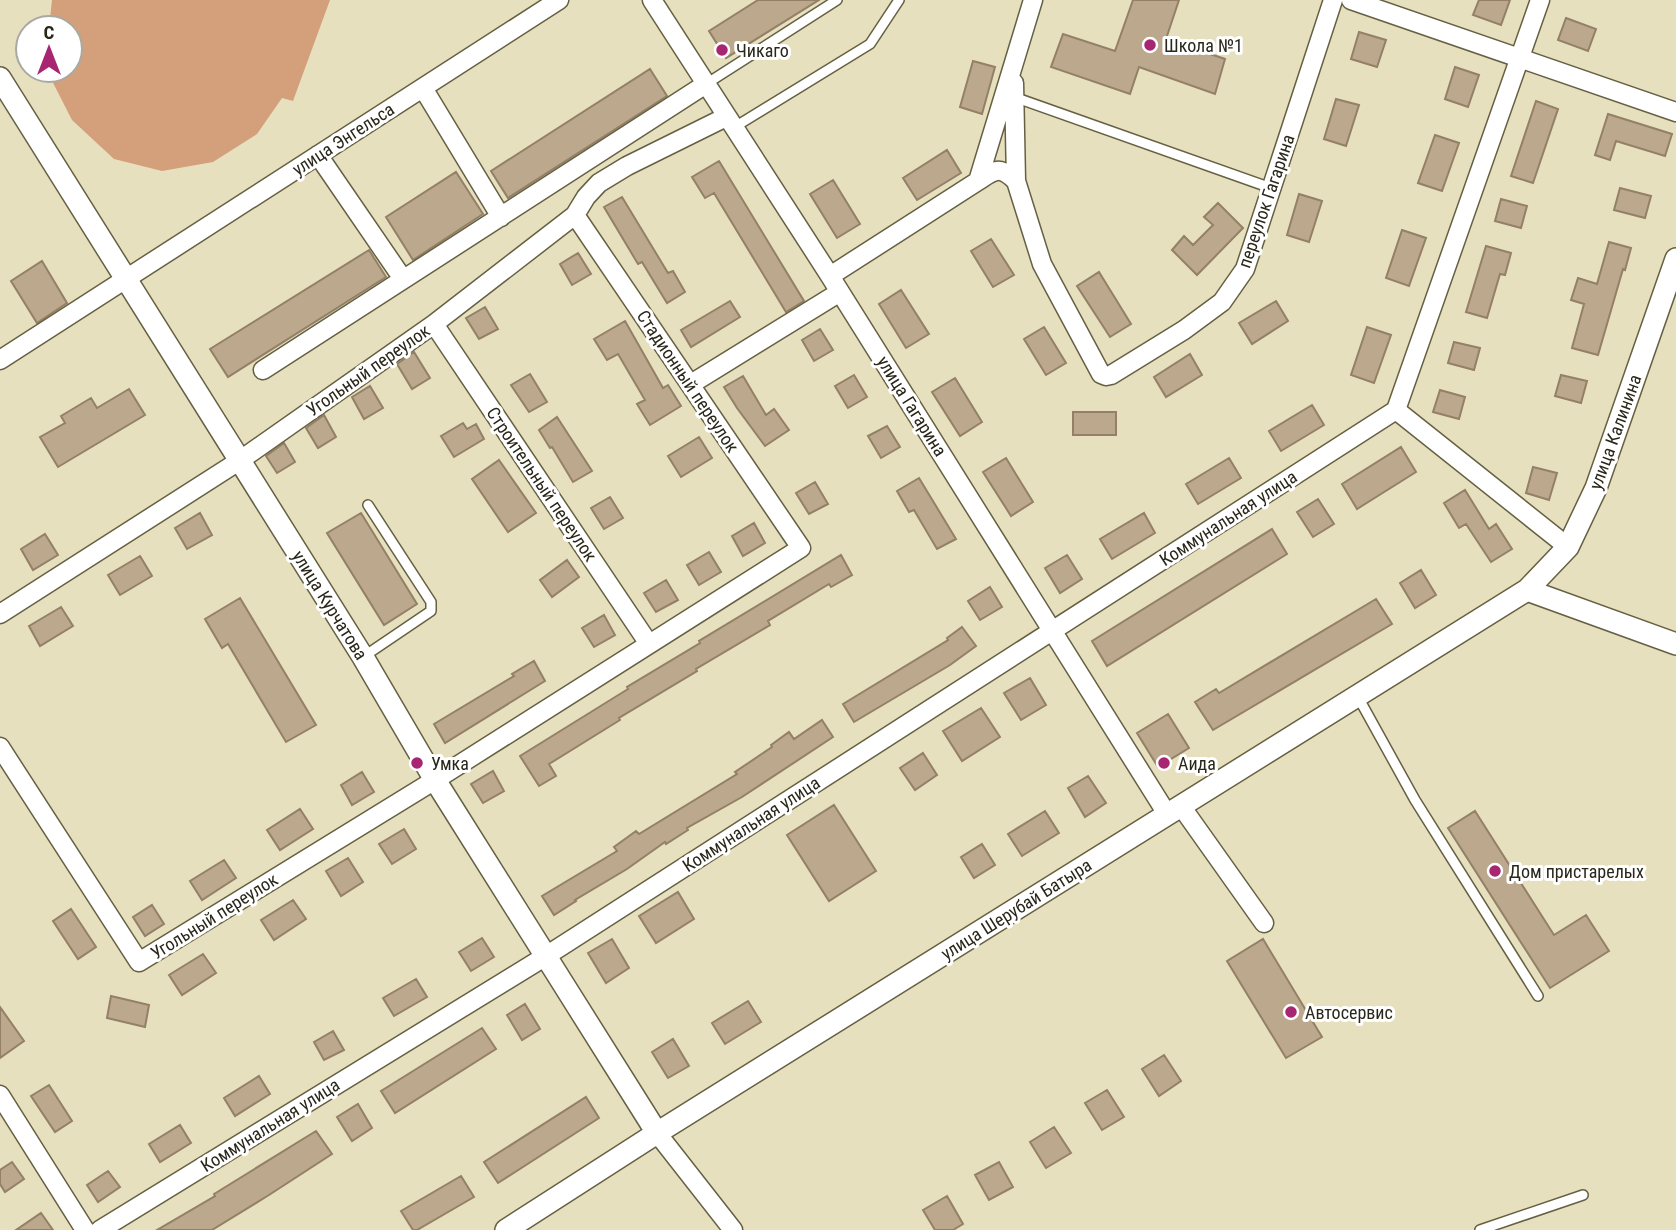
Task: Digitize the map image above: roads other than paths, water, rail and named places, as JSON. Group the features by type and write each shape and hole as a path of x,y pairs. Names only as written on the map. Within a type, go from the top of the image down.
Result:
{"street":[{"name":"улица Энгельса","path":"2,354 126,278 559,0"},
{"name":"улица Гагарина","path":"652,0 1053,630 1174,810 1264,923"},
{"path":"978,181 1033,0"},
{"name":"переулок Гагарина","path":"1016,181 1042,264 1101,374 1111,375 1184,330 1222,302 1245,270 1333,0"},
{"path":"1351,0 1676,112"},
{"path":"1540,0 1396,410 1568,547"},
{"path":"1014,68 1016,181"},
{"name":"улица Курчатова","path":"0,78 657,1133"},
{"path":"263,370 706,84"},
{"path":"423,88 500,217"},
{"name":"Угольный переулок","path":"0,614 239,461 435,324 575,215 599,183 627,166 730,122"},
{"path":"318,155 403,279"},
{"path":"830,276 993,171 1007,172 1016,181"},
{"name":"Стадионный переулок","path":"575,215 801,548 649,644"},
{"name":"улица Калинина","path":"1527,590 1568,547 1596,488 1676,259"},
{"path":"691,384 840,292"},
{"name":"Строительный переулок","path":"435,324 649,644"},
{"name":"Коммунальная улица","path":"100,1230 546,956 1396,410"},
{"path":"1527,590 1676,644"},
{"name":"улица Шерубай Батыра","path":"506,1230 1527,590"},
{"path":"435,780 649,644"},
{"name":"Угольный переулок","path":"0,747 139,962 435,780"},
{"path":"0,1095 85,1230"},
{"path":"657,1133 733,1230"}],"lane":[{"path":"706,84 837,0"},
{"path":"730,122 870,44 899,0"},
{"path":"1014,97 1271,188"},
{"path":"363,657 431,611 431,602 368,505"},
{"path":"1357,695 1415,800 1538,996"},
{"path":"1480,1230 1584,1195"}],"place":[{"name":"Школа №1","path":"1150,45"},
{"name":"Чикаго","path":"722,50"},
{"name":"Умка","path":"417,763"},
{"name":"Аида","path":"1164,763"},
{"name":"Дом пристарелых","path":"1495,871"},
{"name":"Автосервис","path":"1291,1012"}]}
